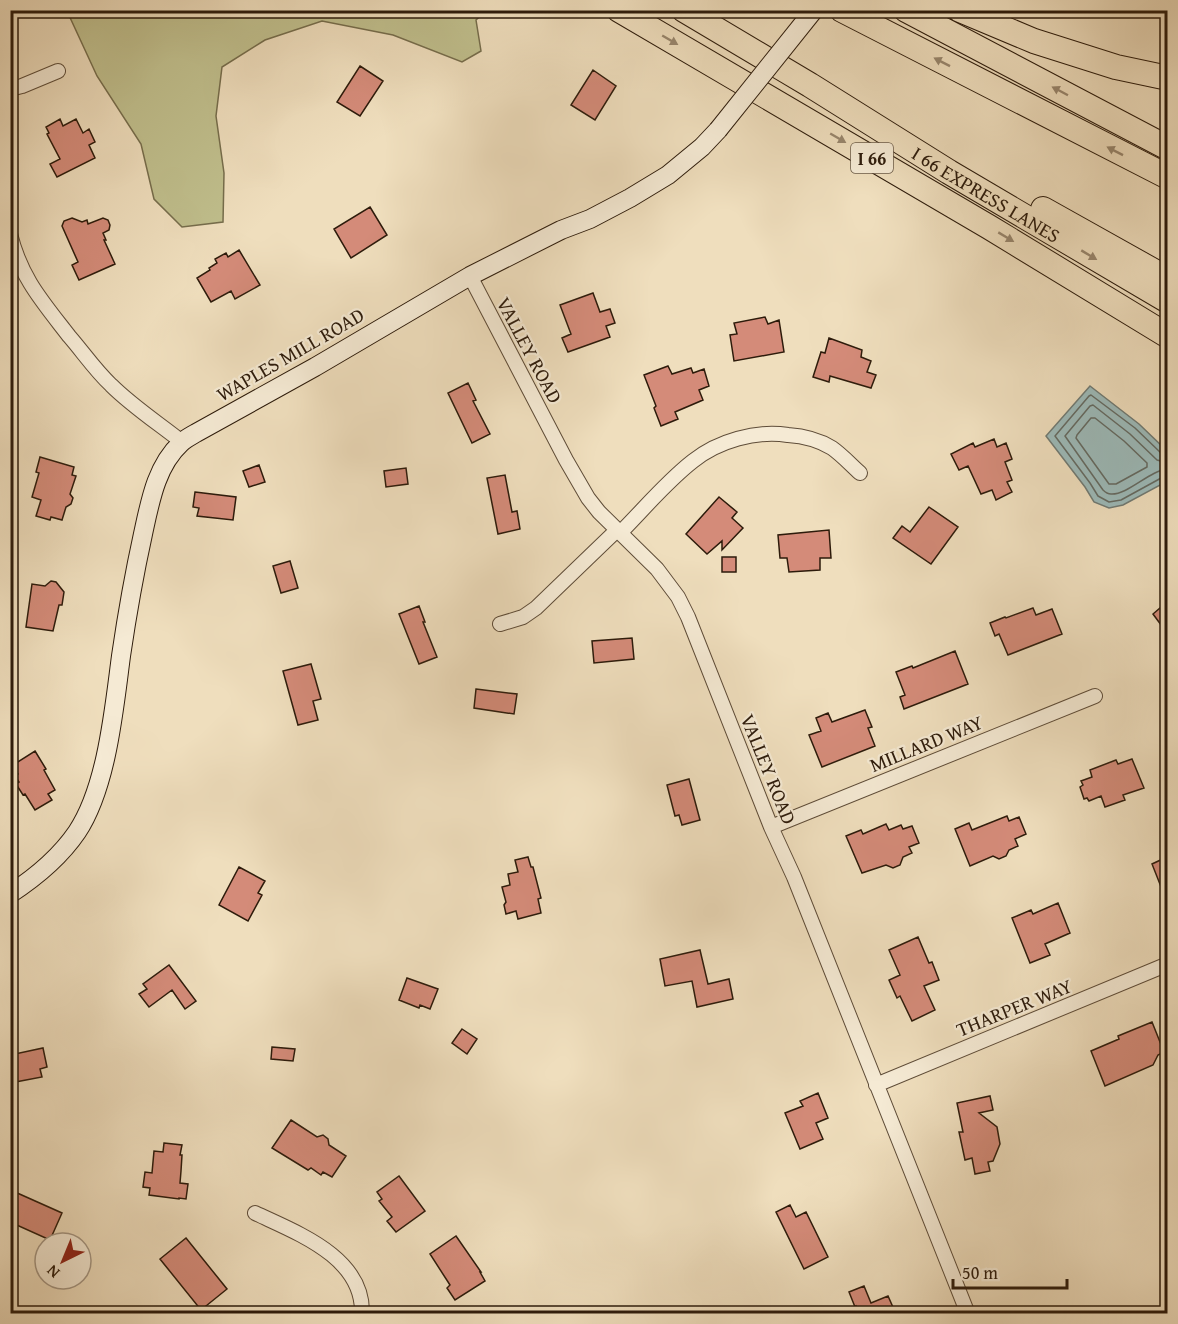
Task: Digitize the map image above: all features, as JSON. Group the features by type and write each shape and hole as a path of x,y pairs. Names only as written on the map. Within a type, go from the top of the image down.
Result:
{"highway":[{"name":"I 66","path":"619,10 979,221 1167,336"},
{"name":"I 66 EXPRESS LANES","path":"684,10 1167,302"},
{"path":"842,10 1167,177"},
{"path":"906,10 1167,148"},
{"path":"960,10 1034,41 1116,67 1167,78"},
{"path":"949,172 1044,209 1167,279"}],"main road":[{"name":"WAPLES MILL ROAD","path":"10,894 40,872 64,848 87,814 94,797 102,769 130,593 150,500 164,465 182,442 470,276 561,230 590,219 668,175 702,147 718,130 814,10"}],"street":[{"path":"10,89 58,70"},
{"path":"10,234 23,273 35,292 92,364 110,384 182,442"},
{"name":"VALLEY ROAD","path":"470,276 588,498 599,512 657,569 678,597 688,617 968,1314"},
{"path":"500,624 523,617 536,608 694,460 710,450 750,436 777,433 801,436 832,448 860,473"},
{"name":"MILLARD WAY","path":"771,826 1095,696"},
{"name":"THARPER WAY","path":"876,1085 1167,964"},
{"path":"255,1213 298,1234 338,1259 349,1272 357,1287 362,1314"}],"shaded area":[{"path":"67,11 486,11 476,20 481,51 462,62 393,35 322,21 265,40 222,67 216,116 224,173 223,222 182,227 154,199 141,144 97,76"}],"water":[{"path":"1090,386 1139,424 1166,450 1168,471 1164,483 1123,505 1109,508 1094,502 1046,436"}],"building":[{"path":"360,66 383,81 360,116 337,102"},
{"path":"593,70 616,86 595,120 571,105"},
{"path":"60,119 63,126 76,119 83,133 89,129 95,142 89,145 95,158 57,177 50,164 60,159 47,134 49,133 46,127"},
{"path":"370,207 387,235 351,258 334,229"},
{"path":"72,218 82,222 87,220 88,224 103,218 108,220 109,230 103,233 106,240 104,240 115,264 79,280 72,265 78,262 62,226 64,221"},
{"path":"239,250 260,285 235,299 231,291 211,302 197,278 217,263 215,259 226,253 228,257"},
{"path":"593,293 600,312 610,309 615,323 606,326 610,337 568,352 562,338 571,334 560,305"},
{"path":"765,317 768,324 779,320 784,352 734,361 730,335 737,334 734,323"},
{"path":"829,338 862,350 861,357 871,361 867,372 876,375 871,388 830,376 829,382 813,377 821,352 825,353"},
{"path":"668,366 672,374 691,368 693,373 704,369 709,386 699,390 703,400 675,412 678,419 661,426 644,375"},
{"path":"468,383 476,400 473,401 490,434 472,443 448,393"},
{"path":"994,439 997,447 1006,443 1012,459 1005,462 1012,480 1007,482 1012,492 996,500 992,490 981,494 968,466 959,470 951,454 973,443 975,447"},
{"path":"40,457 74,467 72,475 76,476 70,494 73,498 71,504 66,507 62,520 51,517 50,520 36,516 41,500 32,497 39,473 36,472"},
{"path":"259,465 265,482 249,487 243,471"},
{"path":"406,468 408,484 386,487 384,471"},
{"path":"505,475 512,512 517,511 520,529 498,534 487,478"},
{"path":"195,492 236,497 233,520 197,516 199,508 193,507"},
{"path":"719,497 737,512 732,518 743,528 722,550 722,541 707,554 686,534"},
{"path":"929,507 958,527 931,564 893,538 902,526 910,532"},
{"path":"829,530 831,558 820,558 820,570 789,572 787,558 780,558 778,535"},
{"path":"722,557 736,557 736,572 722,572"},
{"path":"290,561 298,588 281,593 273,566"},
{"path":"51,581 56,582 64,592 53,631 26,627 32,584 45,586"},
{"path":"1167,602 1167,633 1153,614"},
{"path":"419,606 437,657 419,664 399,614"},
{"path":"1033,608 1036,615 1052,609 1062,634 1008,655 999,634 995,636 990,623"},
{"path":"632,638 634,659 594,663 592,641"},
{"path":"955,651 968,684 904,709 900,697 905,695 896,672 912,666 913,668"},
{"path":"311,664 321,699 313,701 318,720 298,725 283,671"},
{"path":"476,689 517,694 514,714 474,708"},
{"path":"865,710 872,727 868,728 875,746 822,767 809,735 821,731 816,718 828,713 832,722"},
{"path":"35,751 55,790 48,794 52,800 35,810 16,784 19,782 15,776 18,774 13,765"},
{"path":"1132,759 1144,788 1123,795 1125,800 1105,807 1101,796 1089,801 1087,798 1084,799 1080,787 1083,785 1081,781 1092,777 1090,770 1116,760 1118,764"},
{"path":"689,779 700,820 682,825 679,815 675,816 667,785"},
{"path":"1007,816 1009,821 1019,817 1026,834 1015,839 1018,846 999,859 993,856 970,866 955,829 969,823 972,830"},
{"path":"886,824 889,830 901,825 903,829 912,826 919,843 909,847 912,853 903,857 900,865 893,868 886,865 862,873 846,836 861,830 863,834"},
{"path":"528,857 541,898 538,899 541,913 518,919 516,911 506,914 502,887 510,885 508,874 518,872 515,860"},
{"path":"1167,857 1167,902 1152,864"},
{"path":"239,867 265,881 258,893 262,895 248,921 219,905"},
{"path":"1058,903 1070,933 1045,944 1050,955 1030,963 1012,918 1031,910 1033,914"},
{"path":"918,937 939,980 924,986 935,1010 912,1021 900,996 897,998 889,980 900,975 889,950"},
{"path":"700,950 708,984 729,979 733,999 697,1007 692,981 665,986 660,959"},
{"path":"169,965 196,1001 185,1009 172,990 149,1007 139,994 147,989 143,984"},
{"path":"407,978 438,989 430,1009 420,1005 419,1008 399,1000"},
{"path":"1152,1022 1164,1052 1158,1055 1153,1065 1105,1086 1091,1051 1119,1039 1118,1036"},
{"path":"462,1029 477,1039 467,1054 452,1043"},
{"path":"272,1047 295,1049 293,1061 271,1059"},
{"path":"43,1048 47,1067 40,1069 42,1077 10,1083 10,1055"},
{"path":"818,1093 828,1118 816,1123 823,1139 800,1149 785,1113 803,1106 800,1101"},
{"path":"990,1096 993,1110 979,1113 997,1127 1000,1144 993,1161 988,1162 990,1171 975,1174 972,1158 965,1160 959,1132 963,1132 957,1103"},
{"path":"291,1120 317,1137 323,1135 328,1139 329,1145 346,1156 332,1177 323,1172 321,1175 311,1168 308,1170 272,1148"},
{"path":"164,1143 182,1145 180,1183 188,1184 186,1199 149,1195 150,1188 143,1187 145,1172 152,1173 154,1151 163,1152"},
{"path":"399,1176 425,1211 396,1232 387,1221 392,1217 379,1201 382,1199 377,1192"},
{"path":"15,1192 62,1213 54,1231 33,1232 10,1222 10,1202"},
{"path":"790,1205 796,1217 806,1212 828,1257 804,1269 776,1212"},
{"path":"456,1236 485,1281 455,1300 447,1288 450,1285 430,1254"},
{"path":"186,1238 227,1289 201,1310 160,1259"},
{"path":"864,1286 871,1303 888,1296 896,1314 845,1314 857,1308 849,1292"}]}
